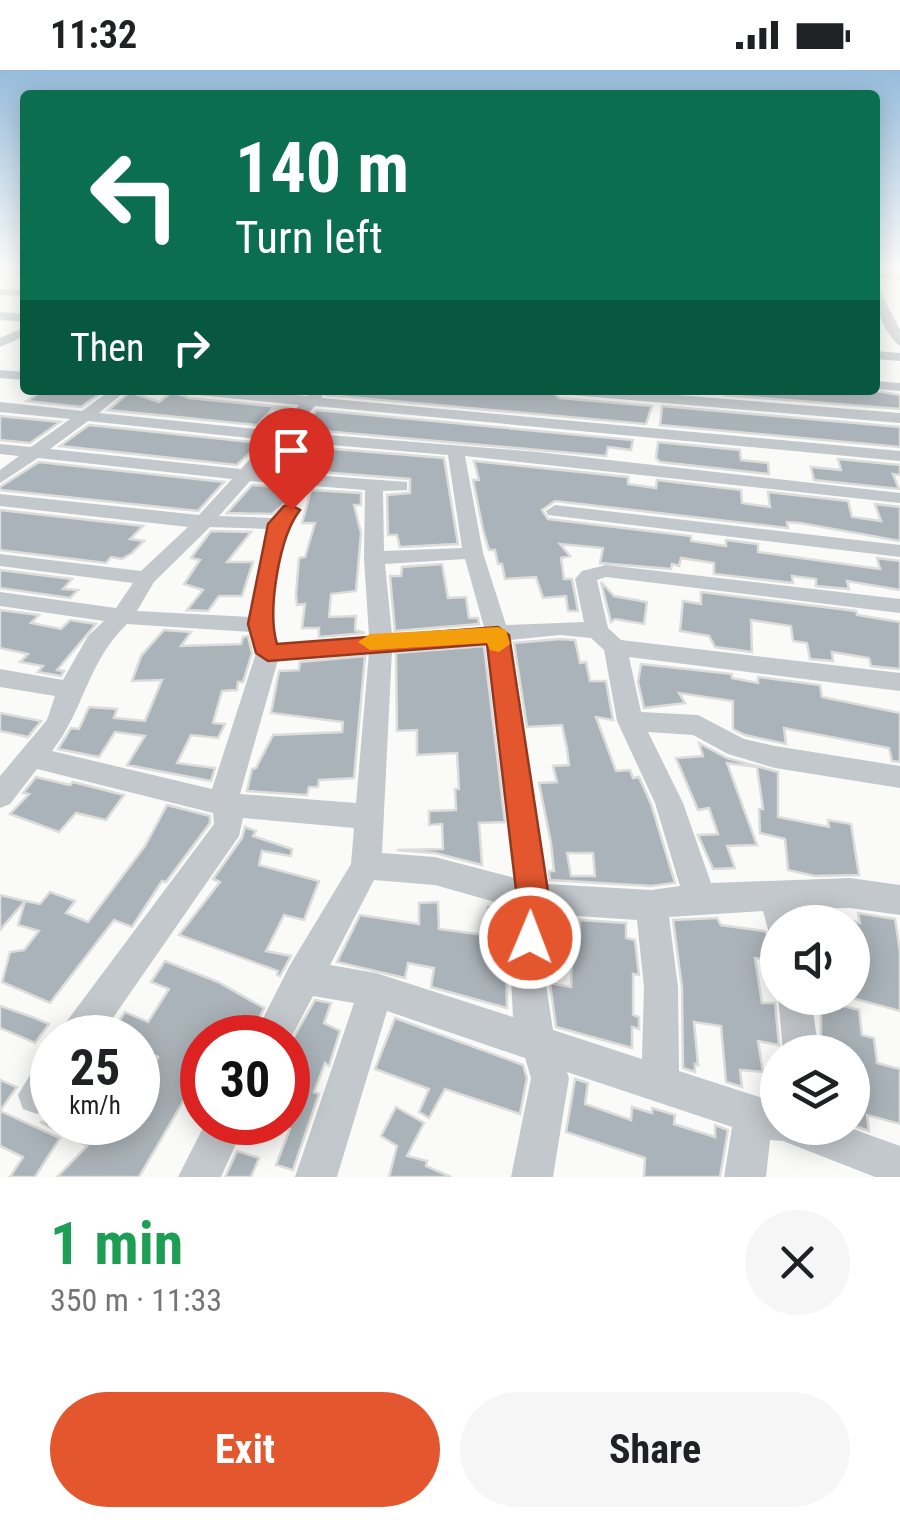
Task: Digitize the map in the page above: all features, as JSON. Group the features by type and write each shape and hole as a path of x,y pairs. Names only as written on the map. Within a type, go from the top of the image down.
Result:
{"street":[{"path":"0,478 114,395"},
{"path":"0,796 58,724 70,690 96,641 122,616 146,578 203,523 316,395 550,423 900,456"},
{"path":"538,457 558,395"},
{"path":"621,395 900,418"},
{"path":"0,407 278,436 538,457 900,498"},
{"path":"0,449 374,488 401,486"},
{"path":"456,452 472,553 498,635 533,898 528,978 532,1017 550,1078 532,1177"},
{"path":"282,1015 366,866 381,641 374,558 374,488"},
{"path":"0,500 203,523 284,517 264,638 226,790 229,828 95,1015"},
{"path":"555,511 900,551"},
{"path":"374,558 472,553"},
{"path":"0,560 146,578"},
{"path":"700,898 670,804 630,720 586,579 592,572 606,571 900,606"},
{"path":"0,598 222,626 264,638 381,641 560,628 606,639 900,682"},
{"path":"0,678 70,690"},
{"path":"630,720 698,725 737,747 775,757 900,777"},
{"path":"32,757 229,806 371,817"},
{"path":"366,866 435,870 533,898 651,905 700,898 760,907"},
{"path":"799,905 850,893 900,900"},
{"path":"651,905 661,987 660,1082"},
{"path":"302,977 376,990 760,1115"},
{"path":"316,1177 376,990"},
{"path":"198,1177 215,1145"},
{"path":"746,1177 773,1145"},
{"path":"844,1145 900,1166"}],"building":[{"path":"880,391 900,395 900,409 724,395 880,395"},
{"path":"36,395 98,395 81,407 27,401"},
{"path":"126,395 159,402 168,395 180,395 291,408 272,409 257,425 108,410"},
{"path":"326,395 556,395 652,406 646,424"},
{"path":"662,406 900,427 900,447 660,425"},
{"path":"317,410 633,440 631,450 608,447 606,456 300,429"},
{"path":"0,416 60,422 30,443 0,440"},
{"path":"89,425 260,443 237,465 60,446"},
{"path":"658,442 740,450 741,460 768,463 769,474 660,462 656,458"},
{"path":"286,445 444,458 458,544 400,547 397,535 388,535 387,495 410,493 410,479 268,468"},
{"path":"838,459 900,465 900,475 893,474 899,489 814,480 811,467 841,470"},
{"path":"474,461 628,477 628,484 656,488 657,480 741,490 742,503 770,507 768,492 848,501 852,517 881,521 875,504 900,507 900,541 800,523 787,522 788,528 555,501 542,510 548,519 691,536 691,541 726,546 726,540 758,544 758,552 880,569 877,558 900,561 900,590 847,581 849,589 816,586 816,579 792,576 793,583 714,574 714,563 681,558 679,566 672,564 671,569 600,563 603,548 560,544 570,556 561,558 564,579 572,579 578,611 568,611 566,596 543,598 536,577 505,579 502,564 498,564 495,550 489,550 483,530 473,480 479,480"},
{"path":"39,462 224,482 198,511 0,490"},
{"path":"252,485 302,489 272,514 227,513"},
{"path":"311,490 361,493 361,505 354,505 361,533 356,591 331,594 329,617 356,616 355,630 365,633 319,637 319,628 302,628 305,604 297,605 296,594 299,558 305,557 315,523 302,523"},
{"path":"0,510 143,526 130,539 144,541 122,559 111,557 106,563 0,550"},
{"path":"211,531 251,532 227,562 253,562 242,596 219,596 208,611 187,610 203,590 184,584 200,560 191,558"},
{"path":"442,564 448,598 466,597 469,618 478,618 479,624 395,631 390,576 401,576 402,567"},
{"path":"0,570 72,579 63,589 78,590 70,598 0,588"},
{"path":"601,582 614,596 647,602 644,624 615,619 611,622"},
{"path":"701,592 856,611 857,615 900,622 900,669 871,666 869,658 832,652 833,661 810,659 807,643 793,641 791,626 751,620 752,652 715,647 709,636 680,631 683,601 701,604"},
{"path":"0,610 39,615 31,623 61,629 70,620 96,624 57,670 64,671 61,676 38,672 43,666 20,662 28,654 0,648"},
{"path":"164,630 191,632 181,646 241,644 243,637 248,636 252,653 243,682 238,682 237,690 222,691 213,723 225,724 218,738 191,735 177,763 215,768 211,781 127,765 145,736 115,732 99,757 58,749 71,728 79,729 89,707 117,709 114,718 145,721 162,680 132,681 141,656"},
{"path":"575,640 580,663 586,662 590,681 606,681 613,720 596,717 616,771 630,770 633,778 639,777 675,883 651,886 550,880 549,871 554,871 551,843 539,783 557,782 553,766 569,765 567,749 562,725 527,727 514,643","holes":["567,853 593,853 595,876 571,876"]},
{"path":"484,646 505,822 479,823 482,865 435,853 397,850 443,849 442,824 429,825 429,811 456,810 455,789 459,789 457,753 417,755 417,730 397,731 396,653"},
{"path":"365,656 354,778 319,780 318,787 309,787 307,795 247,791 252,769 273,735 342,732 343,722 271,713 279,671 299,670 300,662"},
{"path":"641,664 732,674 732,678 758,683 758,677 820,685 822,697 900,713 900,762 892,761 889,748 784,728 786,744 745,735 733,729 733,701 679,693 685,703 644,708 638,682"},
{"path":"0,713 41,721 28,737 0,731"},
{"path":"699,743 727,758 778,772 778,817 829,827 828,820 851,824 859,875 815,876 788,870 785,839 760,833 759,809 763,809 757,767 727,763 757,845 727,846 735,868 713,869 698,835 718,834 709,808 698,810 676,758 703,756"},
{"path":"36,777 124,795 106,820 76,813 59,832 10,814 29,794 23,793"},
{"path":"167,805 210,816 210,823 166,882 162,881 132,927 114,920 50,1003 2,982 10,952 24,950 39,931 18,925 25,901 40,904 50,892 75,901 66,913 88,922 145,846"},
{"path":"245,827 256,831 253,836 292,849 291,856 262,851 259,865 319,881 304,920 284,915 266,951 291,956 280,976 278,971 179,935 220,882 213,879 242,838"},
{"path":"0,895 25,901 0,930"},
{"path":"438,902 439,929 485,935 488,907 512,911 506,969 507,1008 431,987 434,968 408,963 405,978 337,962 360,915 419,924 419,903"},
{"path":"870,915 895,919 900,951 900,1011 870,1003"},
{"path":"717,918 721,925 760,930 760,959 755,958 760,1015 776,1015 778,1035 760,1035 760,1072 740,1070 742,1087 726,1082 721,1026 694,1022 698,1065 695,1064 695,1072 683,1068 682,987 673,920"},
{"path":"580,920 626,923 626,938 635,940 639,975 633,974 633,1015 639,1017 639,1029 632,1027 632,1048 556,1027 550,983 571,987 572,959 557,957 558,934 580,937"},
{"path":"165,961 218,982 264,1008 261,1015 180,1015 180,1107 160,1141 160,1015 152,1015 169,989 151,982"},
{"path":"315,1000 331,1003 324,1023 340,1031 329,1066 325,1063 314,1092 319,1094 310,1120 310,1015 306,1015"},
{"path":"0,1006 30,1016 30,1041 0,1028"},
{"path":"821,1015 860,1015 862,1035 821,1035"},
{"path":"395,1018 523,1065 527,1078 520,1114 445,1089 429,1118 419,1112 429,1089 375,1069"},
{"path":"870,1037 874,1038 877,1063 900,1069 900,1124 870,1116"},
{"path":"575,1079 588,1083 585,1104 631,1120 632,1107 652,1113 652,1108 675,1115 674,1124 715,1137 715,1125 728,1130 720,1177 644,1177 645,1158 566,1132"},
{"path":"0,1080 17,1087 0,1111"},
{"path":"396,1107 424,1123 407,1156 427,1161 426,1166 451,1177 389,1177 397,1146 381,1136"},
{"path":"0,1111 30,1124 30,1145 56,1145 35,1177 10,1177 23,1157 0,1146"},
{"path":"158,1145 139,1177 57,1177 87,1146"},
{"path":"284,1145 302,1145 293,1170 276,1165"},
{"path":"237,1151 259,1158 251,1177 225,1177"}],"slow traffic":[{"path":"370,642 498,635 499,644"}],"route":[{"path":"291,510 278,524 260,624 268,653 381,641 498,635 533,898 530,938"}]}
